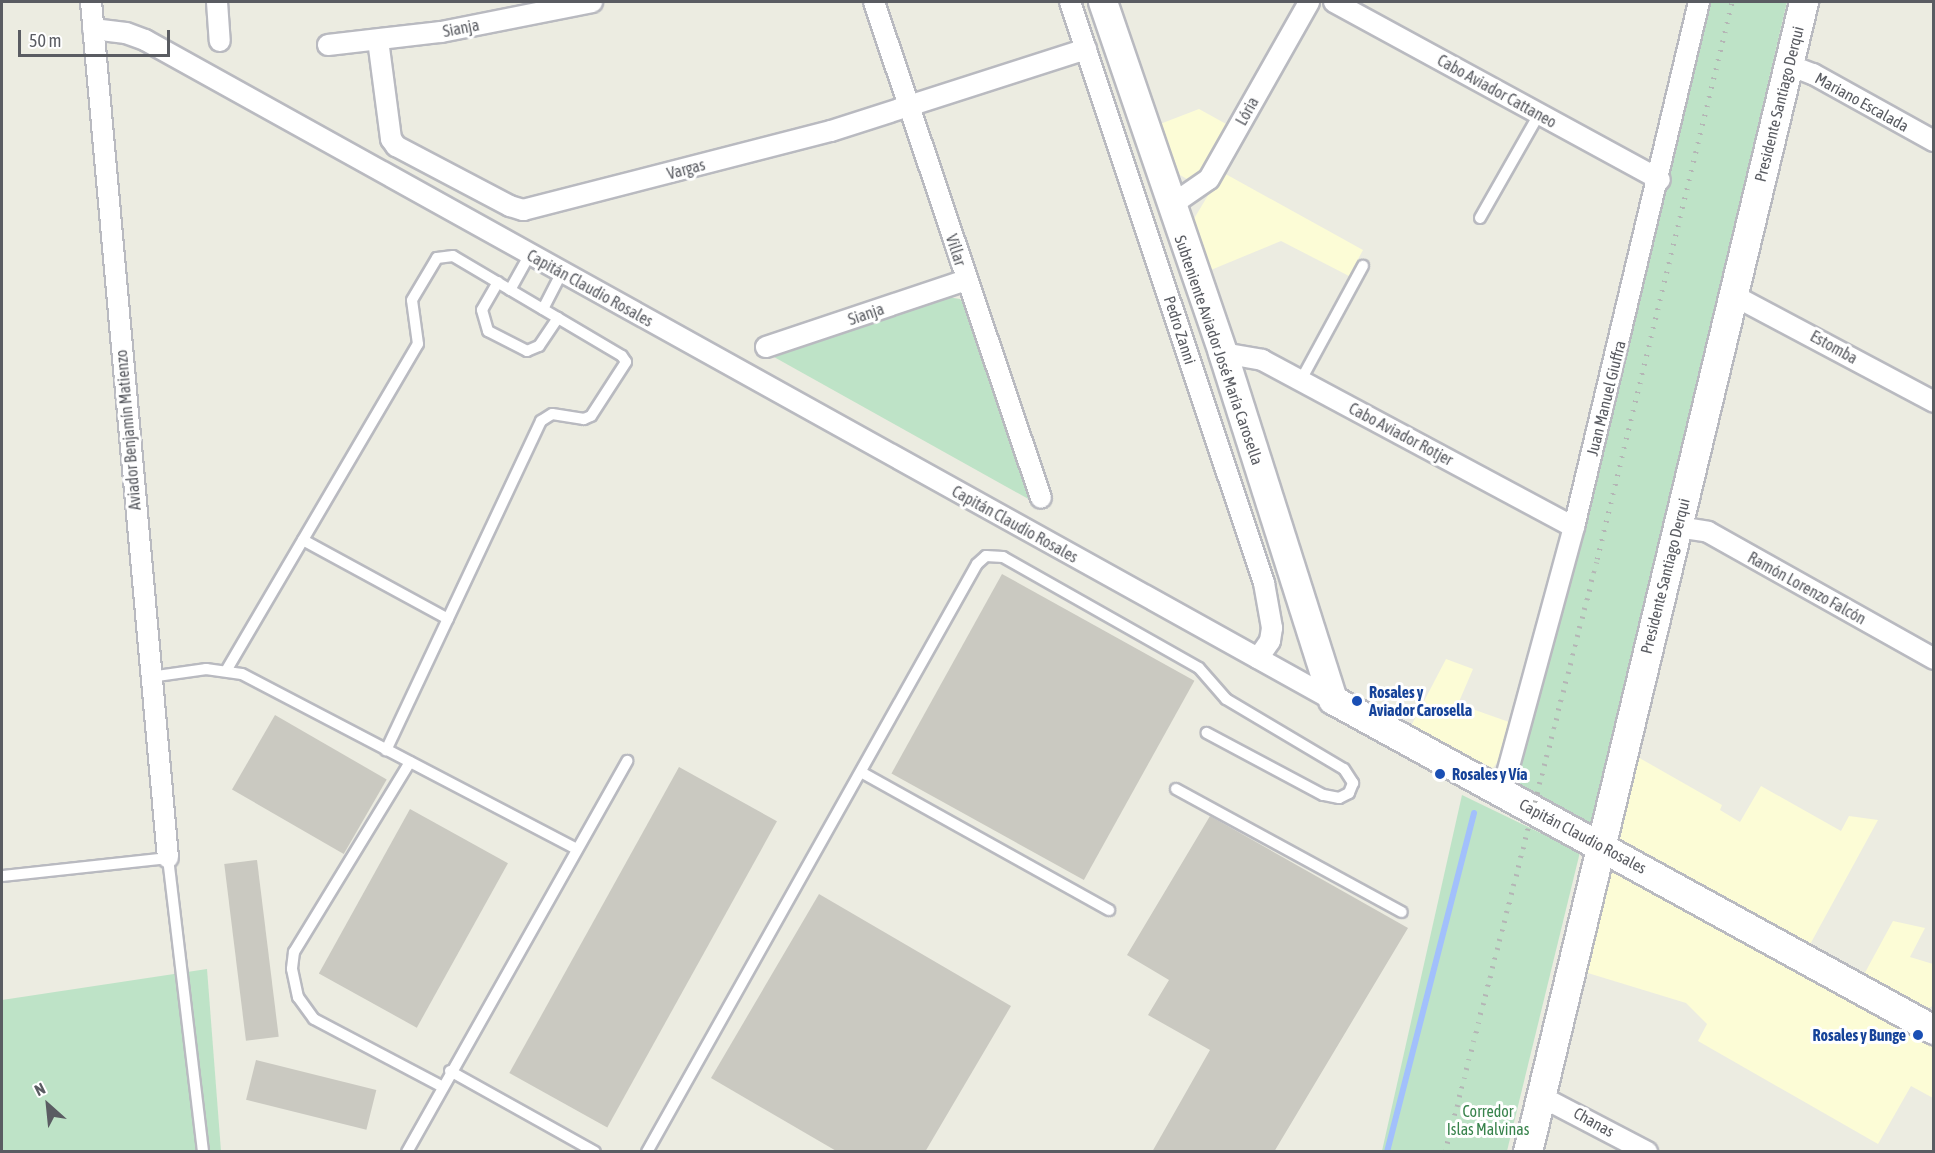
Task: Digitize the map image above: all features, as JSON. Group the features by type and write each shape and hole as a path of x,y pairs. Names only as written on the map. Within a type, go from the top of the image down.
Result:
{"street":[{"name":"Aviador Benjamín Matienzo","path":"91,2 168,858"},
{"path":"217,2 220,40"},
{"name":"Sianja","path":"328,45 378,40 592,2"},
{"name":"Villar","path":"874,2 1041,498"},
{"name":"Pedro Zanni","path":"1070,2 1264,583 1272,628 1270,641 1258,658"},
{"name":"Subteniente Aviador José María Carosella","path":"1103,2 1170,207 1223,353 1333,700"},
{"name":"Lória","path":"1170,207 1209,179 1308,2"},
{"name":"Cabo Aviador Cattaneo","path":"1334,2 1660,180"},
{"name":"Juan Manuel Giuffra","path":"1502,792 1574,527 1660,180 1700,2"},
{"name":"Presidente Santiago Derqui","path":"1527,1152 1599,844 1678,528 1804,2"},
{"name":"Capitán Claudio Rosales","path":"93,29 126,33 145,40 1333,700 1599,844 1934,1030"},
{"name":"Vargas","path":"378,40 391,138 396,146 510,206 524,210 910,108 1086,49"},
{"name":"Mariano Escalada","path":"1789,65 1813,74 1934,141"},
{"name":"Sianja","path":"766,347 966,280"},
{"name":"Estomba","path":"1733,295 1934,402"},
{"name":"Cabo Aviador Rotjer","path":"1223,353 1247,354 1301,380 1574,527"},
{"name":"Ramón Lorenzo Falcón","path":"1678,528 1708,532 1934,659"},
{"name":"Chanas","path":"1540,1096 1647,1152"}],"lane":[{"path":"1480,218 1539,114"},
{"path":"510,290 530,254"},
{"path":"226,671 418,344 412,300 437,258 453,256 622,356 626,362 591,416 584,419 552,414 541,421 386,750"},
{"path":"1301,380 1363,266"},
{"path":"543,309 562,272"},
{"path":"498,282 482,310 488,332 521,351 527,351 539,346 558,318"},
{"path":"303,540 448,619"},
{"path":"647,1152 977,564 995,554 1199,669 1226,699 1344,769 1353,783 1349,793 1339,798 1323,795 1207,733"},
{"path":"150,677 206,669 242,674 575,848"},
{"path":"407,1152 441,1086 575,848 627,761"},
{"path":"410,762 294,952 292,969 298,997 314,1019 441,1086"},
{"path":"861,772 1108,910"},
{"path":"1176,789 1402,912"},
{"path":"2,876 168,858 203,1152"},
{"path":"450,1071 595,1152"}],"shaded area":[{"path":"1199,109 1228,125 1196,177 1187,179 1180,175 1160,124"},
{"path":"1222,172 1363,250 1349,276 1281,241 1206,272 1192,222"},
{"path":"1446,659 1473,669 1458,704 1509,722 1501,757 1493,768 1410,728"},
{"path":"1636,756 1722,805 1720,810 1740,822 1761,786 1841,831 1849,816 1878,820 1807,950 1621,843 1619,833"},
{"path":"1613,870 1933,1042 1933,1098 1911,1086 1878,1144 1698,1041 1707,1024 1686,1003 1578,970 1604,873"},
{"path":"1893,921 1925,928 1910,957 1933,964 1934,1005 1924,1011 1861,980"}],"green space":[{"path":"1699,2 1787,2 1592,832 1516,791 1574,527"},
{"path":"947,297 960,299 969,310 1032,501 774,357"},
{"name":"Corredor Islas Malvinas","path":"1462,795 1580,852 1507,1151 1382,1151"},
{"path":"207,969 221,1151 2,1152 2,1000"}],"building":[{"path":"1002,574 1194,681 1084,880 891,773"},
{"path":"275,715 387,780 344,854 232,789"},
{"path":"679,767 777,821 607,1127 509,1073"},
{"path":"410,809 508,863 417,1028 319,973"},
{"path":"1210,816 1408,928 1274,1152 1152,1152 1210,1050 1148,1015 1169,980 1127,955"},
{"path":"257,860 279,1037 246,1041 224,864"},
{"path":"819,894 1011,1006 925,1152 838,1152 711,1078"},
{"path":"256,1060 376,1090 366,1130 246,1100"}],"waterway":[{"path":"1387,1152 1474,813"}],"railway":[{"path":"1445,1152 1597,559 1732,2"}],"place":[{"name":"Rosales y Aviador Carosella","path":"1357,701"},
{"name":"Rosales y Vía","path":"1440,774"},
{"name":"Rosales y Bunge","path":"1918,1035"}]}
